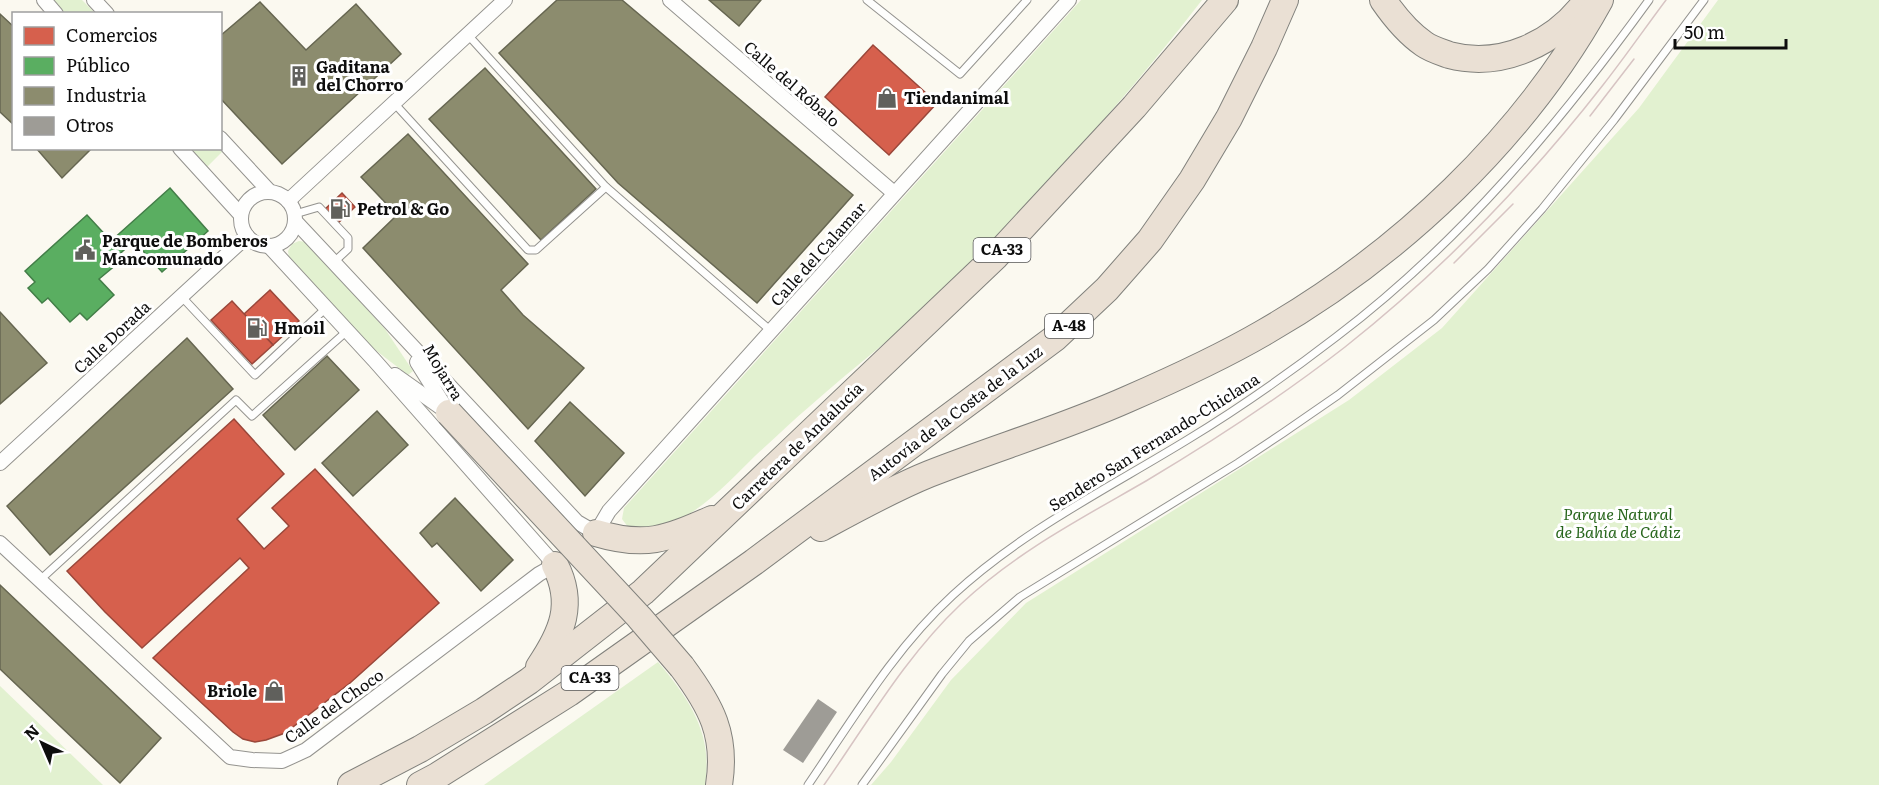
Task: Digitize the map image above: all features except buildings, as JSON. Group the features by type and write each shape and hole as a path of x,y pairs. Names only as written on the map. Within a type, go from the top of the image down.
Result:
{"highway":[{"path":"1190,43 1216,0"},
{"path":"1190,43 1225,0"},
{"name":"Autovía de la Costa de la Luz","path":"754,562 1056,338 1107,289 1150,240 1192,180 1229,117 1285,0"},
{"path":"1383,0 1411,34 1425,45 1439,52 1482,59 1505,57 1531,48 1553,35 1576,15 1587,0"},
{"path":"754,562 925,476 1126,400 1204,365 1264,333 1338,286 1401,238 1464,178 1508,130 1570,50 1599,0"},
{"name":"Carretera de Andalucía","path":"351,785 420,750 484,711 529,681 643,592 996,256 1069,179 1190,43"},
{"path":"450,413 639,618 704,696 716,722 721,748 719,785"},
{"path":"596,533 632,541 671,537 728,511"},
{"name":"CA-33","path":"420,785 570,693 754,562"},
{"path":"529,681 554,646 562,624 566,606 562,579 555,565"}],"street":[{"path":"44,0 54,12"},
{"path":"94,0 105,12"},
{"path":"505,0 394,103 292,212 289,236 277,245 269,246 253,242 242,225 241,215 248,201 255,196 270,192 277,194 292,212 333,262 401,335 577,522 596,533"},
{"name":"Calle del Róbalo","path":"670,0 894,193"},
{"name":"Calle del Calamar","path":"596,533 609,511 1069,0"},
{"path":"222,140 270,192"},
{"path":"182,150 241,215"},
{"name":"Calle Dorada","path":"0,463 247,236"},
{"path":"269,246 375,361 555,565"},
{"name":"Mojarra","path":"401,335 450,413"},
{"name":"Mojarra","path":"375,361 450,413"},
{"name":"Calle del Choco","path":"0,543 230,757 252,760 282,761 306,750 539,574 555,565"}],"lane":[{"path":"867,0 960,74 1027,0"},
{"name":"Sendero San Fernando-Chiclana","path":"808,785 906,644 951,596 1003,552 1189,439 1269,387 1339,335 1381,300 1500,186 1566,111 1649,0"},
{"path":"862,785 942,674 969,641 1020,597 1283,433 1338,395 1434,320 1488,269 1542,209 1614,120 1704,0"},
{"path":"468,35 606,187 771,331"},
{"path":"394,103 528,250 536,250 606,187"},
{"path":"292,212 319,207 348,238 348,249 333,262"},
{"path":"181,296 255,375 326,308"},
{"path":"40,580 236,400 252,416 347,331"}],"green space":[{"path":"53,0 82,0 94,12 64,12"},
{"path":"1081,0 1202,0 1134,85 1038,193 956,280 803,412 699,508 665,526 647,529 628,527 622,519 624,508"},
{"name":"Parque Natural de Bahía de Cádiz","path":"1718,0 1879,0 1879,785 871,785 891,762 951,680 1026,603 1349,400 1442,328 1639,108"},
{"path":"191,150 220,150 222,152 207,167"},
{"path":"299,241 306,242 385,329 413,371 408,375 370,346 289,258 288,251 292,244"},
{"path":"658,662 689,704 702,734 707,767 705,785 484,785"},
{"path":"0,686 103,785 0,785"}],"tram line":[{"path":"824,785 888,691 922,646 941,624 982,585 1050,537 1223,434 1273,400 1345,347 1415,288 1482,224 1545,156 1611,74 1666,0"},
{"path":"1590,116 1634,59"},
{"path":"1454,263 1513,204"}],"place":[{"name":"Gaditana del Chorro","path":"299,76"},
{"name":"Tiendanimal","path":"887,98"},
{"name":"Petrol & Go","path":"340,209"},
{"name":"Parque de Bomberos Mancomunado","path":"85,250"},
{"name":"Hmoil","path":"257,328"},
{"name":"Briole","path":"274,691"}]}
